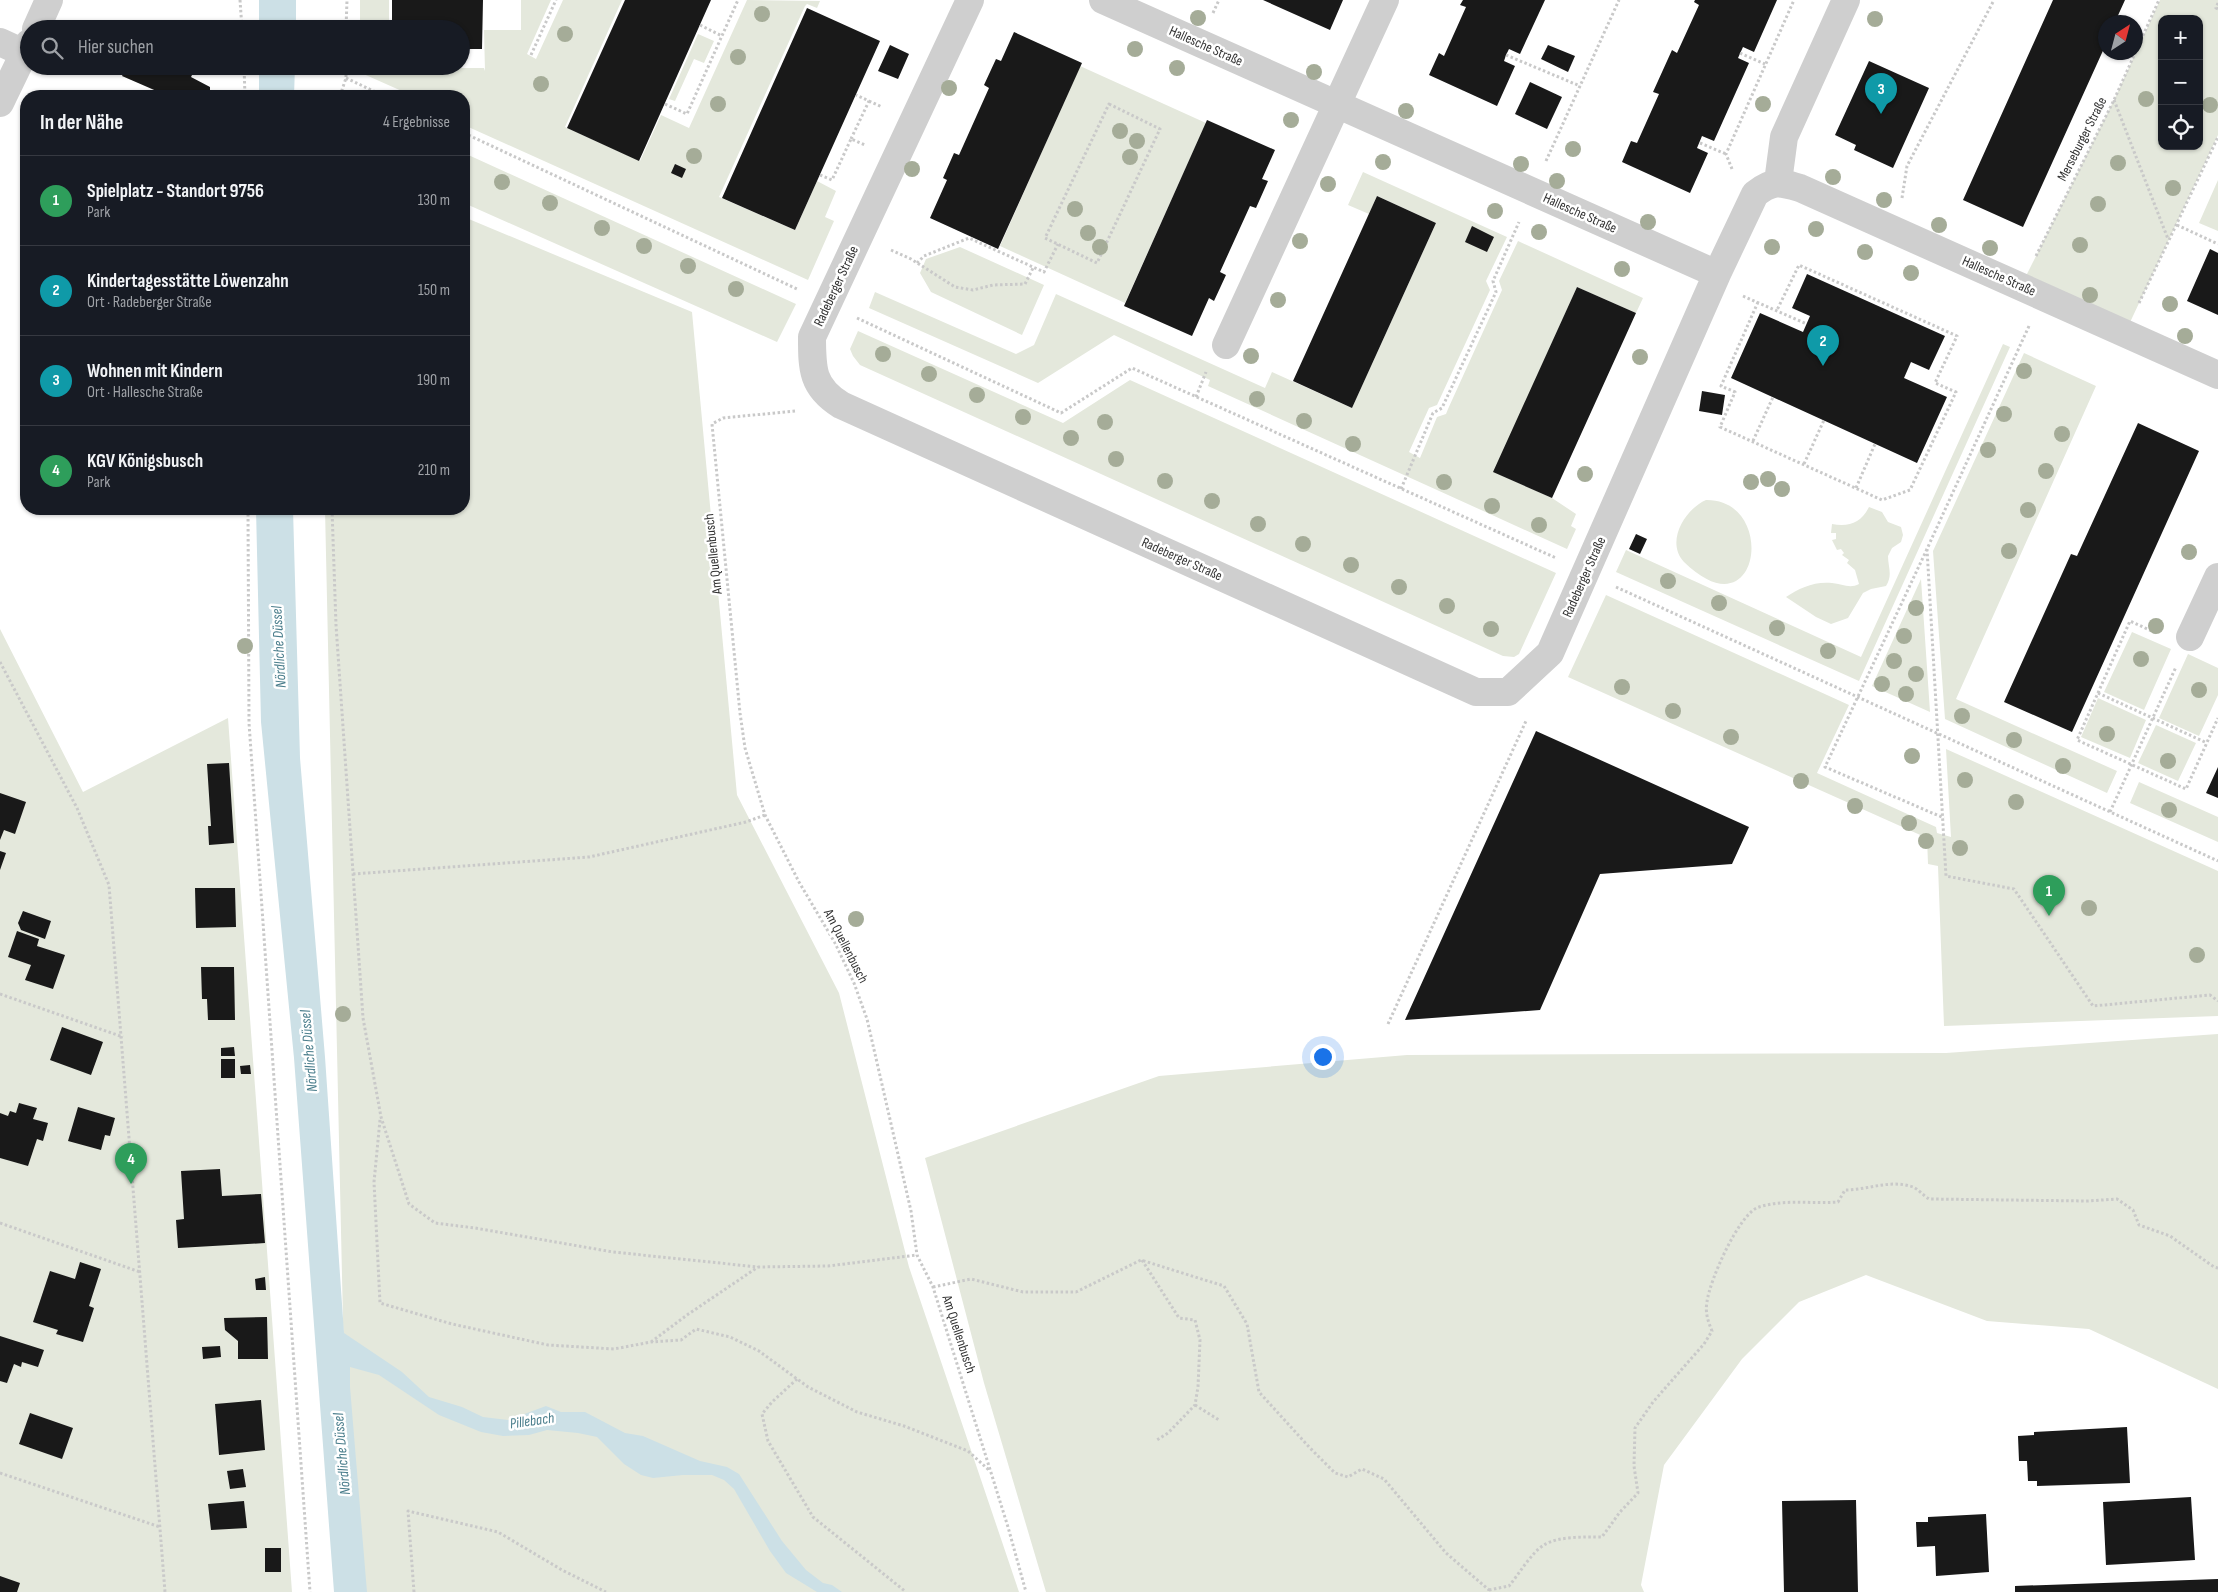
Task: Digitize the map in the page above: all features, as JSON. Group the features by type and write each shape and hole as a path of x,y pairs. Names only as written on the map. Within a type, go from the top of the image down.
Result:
{"street":[{"path":"36,20 49,0"},
{"name":"Radeberger Straße","path":"970,0 812,338 812,368 825,395 840,405 1476,692 1508,692 1550,653 1715,278"},
{"name":"Hallesche Straße","path":"1103,0 1533,192 1715,278"},
{"path":"1226,345 1385,0"},
{"path":"1715,278 1755,194 1766,186 1778,182 1784,137 1846,0"},
{"path":"0,104 20,48"},
{"name":"Hallesche Straße","path":"1778,182 1800,188 1896,230 2218,375"},
{"path":"2190,636 2218,576"}],"path":[{"path":"240,0 241,20"},
{"path":"346,20 347,0"},
{"path":"531,55 556,0"},
{"path":"665,104 687,114 738,0"},
{"path":"1401,489 1433,412 1442,408 1496,292 1493,281 1618,0"},
{"path":"1728,178 1732,170 1726,154 1794,0"},
{"path":"1896,230 1908,166 1994,0"},
{"name":"Merseburger Straße","path":"1944,818 1825,767 1927,549 2032,291 2159,0"},
{"path":"2218,4 2216,8 2218,9"},
{"path":"700,25 722,36"},
{"path":"1740,53 1765,64"},
{"path":"1506,55 1580,86"},
{"path":"244,75 245,90"},
{"path":"342,90 346,78 371,90"},
{"path":"856,95 880,106"},
{"path":"2114,100 2168,240"},
{"path":"852,139 869,102"},
{"path":"1109,104 1160,129 1097,262 1058,244 1046,238 1109,104"},
{"path":"470,136 1061,413 1132,368 2218,861"},
{"path":"2125,333 2218,137"},
{"path":"1700,143 1726,154"},
{"path":"2176,225 2218,244"},
{"path":"859,237 917,263 955,287 973,290 993,285 1025,284 1033,268"},
{"path":"917,263 924,256 969,238 1044,272 1058,244"},
{"path":"1758,302 1721,386 1735,392 1720,427 1882,500 1910,490 1956,392 1935,383 1958,336 1798,265 1777,310"},
{"path":"1715,278 1758,302 1807,324"},
{"name":"Am Quellenbusch","path":"825,395 811,409 722,418 712,424 745,748 765,815 799,882 835,943 854,984 867,1019 911,1211 918,1255 933,1287 1026,1592"},
{"path":"1753,441 1773,397"},
{"path":"1804,464 1824,420"},
{"path":"1856,488 1875,444"},
{"path":"248,515 249,723 310,1592"},
{"path":"332,515 336,626 363,1018 381,1117 409,1204 435,1223 613,1252 758,1267 828,1266 918,1255"},
{"path":"1927,549 1946,876 2014,889 2093,1006 2210,995 2218,1001"},
{"path":"2130,621 2077,740 2186,789 2218,718"},
{"path":"2110,812 2190,636"},
{"path":"0,662 77,808 110,885 165,1592"},
{"path":"2098,693 2207,743"},
{"path":"1388,1024 1529,713"},
{"path":"353,874 589,857 746,822 765,815"},
{"path":"0,994 123,1037"},
{"path":"381,1117 374,1182 380,1303 452,1324 548,1344 614,1349 651,1342 681,1340 696,1329 730,1337 760,1351 797,1380 857,1412 904,1426 968,1451 991,1473"},
{"path":"933,1287 971,1280 1023,1292 1076,1292 1141,1260 1224,1286 1246,1324 1259,1392 1335,1473 1348,1477 1362,1469 1384,1480 1446,1553 1489,1591 1509,1586 1532,1556 1544,1544 1576,1537 1602,1538 1620,1512 1638,1494 1634,1466 1635,1428 1652,1402 1704,1344 1712,1331 1706,1315 1707,1300 1712,1284 1727,1247 1740,1224 1756,1207 1786,1202 1838,1202 1845,1190 1856,1190 1885,1184 1914,1187 1929,1199 2088,1201 2117,1199 2133,1210 2139,1225 2170,1236 2218,1268"},
{"path":"0,1223 140,1272"},
{"path":"1141,1260 1179,1318 1195,1320 1200,1347 1195,1405 1168,1433 1157,1440"},
{"path":"651,1342 758,1267"},
{"path":"797,1380 772,1402 762,1414 768,1441 813,1517 906,1592"},
{"path":"1195,1405 1219,1420"},
{"path":"0,1473 160,1527"},
{"path":"414,1592 408,1511 498,1532 562,1570 606,1592"}],"shaded area":[{"path":"360,0 389,0 389,20 360,20"},
{"path":"521,0 551,0 527,54 536,59 563,0 622,0 565,127 640,161 661,115 689,128 747,0 820,1 817,8 807,4 805,6 719,197 795,230 817,181 836,191 825,217 834,221 808,280 470,128 470,90 400,90 366,75 470,75 470,68 484,68 485,71 484,30 521,30"},
{"path":"2160,0 2218,0 2218,135 2125,333 2021,286 2132,60 2143,60 2143,37"},
{"path":"698,34 714,41 704,63 694,59 675,101 669,99"},
{"path":"1080,66 1206,123 1125,303 1000,246"},
{"path":"470,156 796,304 777,342 470,206"},
{"path":"1363,172 1507,237 1486,281 1490,290 1437,405 1429,408 1409,452 1420,458 1437,417 1446,414 1502,290 1499,281 1518,241 1643,298 1636,313 1577,287 1494,472 1552,498 1576,514 1571,526 1576,529 1567,549 1208,386 1210,380 1114,335 1038,383 869,308 875,292 1016,354 1034,345 1056,294 1265,388 1272,372 1352,408 1436,223 1377,196 1369,214 1348,205"},
{"path":"2218,180 2218,231 2199,223"},
{"path":"470,220 692,312 737,795 839,993 909,1267 1019,1592 349,1592 325,515 470,515"},
{"path":"960,247 1044,285 1022,335 931,292 920,273 926,259"},
{"path":"858,331 1063,423 1130,380 1556,573 1519,654 1514,657 1503,656 860,365 850,349"},
{"path":"2003,344 2010,347 1859,681 1616,572 1626,550 1861,657"},
{"path":"2024,353 2096,386 1956,699 2117,771 2107,793 1945,719 1933,551"},
{"path":"1706,500 1729,505 1744,520 1751,539 1750,558 1743,575 1730,583 1710,581 1684,562 1676,545 1680,527 1685,518 1698,504"},
{"path":"1869,507 1882,512 1888,522 1901,527 1903,535 1901,542 1892,548 1888,556 1890,575 1886,586 1863,593 1848,618 1831,624 1816,617 1786,597 1813,584 1832,583 1849,586 1859,584 1855,570 1847,563 1849,560 1842,555 1844,553 1841,549 1837,550 1832,540 1836,539 1836,533 1831,533 1832,524 1844,525 1854,523 1862,517"},
{"path":"1921,579 1930,712 1872,686"},
{"path":"1606,595 1849,705 1817,773 1936,827 1937,833 1951,837 1946,749 2218,871 2218,1016 1944,1026 1938,866 1928,864 1927,838 1568,677"},
{"path":"0,629 83,792 228,718 292,1592 0,1592"},
{"path":"2132,632 2171,649 2144,710 2104,692"},
{"path":"2188,654 2218,668 2218,695 2199,736 2159,718"},
{"path":"2098,698 2146,720 2130,758 2081,737"},
{"path":"2156,725 2196,743 2178,781 2138,763"},
{"path":"2139,782 2218,817 2218,842 2130,803"},
{"path":"2218,1034 2218,1389 2089,1329 1987,1321 1866,1275 1799,1302 1742,1359 1664,1465 1641,1585 1644,1592 1046,1592 984,1383 925,1158 1159,1076 1407,1055 1946,1053"}],"water":[{"path":"259,0 296,0 296,20 259,20"},
{"path":"259,75 295,75 294,90 259,90"},
{"path":"256,515 293,515 300,758 325,1057 344,1333 402,1372 429,1397 462,1407 483,1417 508,1420 546,1406 561,1412 585,1412 625,1433 643,1436 700,1461 727,1467 739,1474 782,1541 806,1570 823,1583 832,1585 842,1592 817,1592 786,1573 770,1551 734,1489 724,1480 712,1475 653,1478 641,1475 624,1464 597,1437 578,1433 547,1430 529,1435 503,1436 481,1432 439,1415 379,1375 350,1367 350,1387 367,1592 334,1592 294,1058 261,722"}],"building":[{"path":"392,0 483,0 482,49 470,49 470,20 392,20"},
{"path":"625,0 711,0 639,161 567,128"},
{"path":"1263,0 1343,0 1330,30"},
{"path":"1463,0 1545,0 1520,54 1509,49 1506,55 1504,61 1515,66 1497,106 1429,75 1439,53 1444,56 1466,7 1460,5"},
{"path":"1695,0 1777,0 1754,52 1743,47 1738,58 1749,63 1714,141 1702,136 1697,148 1708,153 1690,193 1622,162 1631,141 1637,143 1659,94 1653,92 1672,50 1677,53 1699,5 1694,2"},
{"path":"2053,0 2125,0 2118,15 2098,15 2099,60 2023,227 1963,200"},
{"path":"807,8 880,41 795,230 722,198"},
{"path":"1014,32 1082,63 998,249 930,218 947,180 943,178 954,153 959,155 989,88 984,85 996,59 1001,61"},
{"path":"890,45 909,54 898,79 878,71"},
{"path":"1548,45 1575,56 1568,72 1541,59"},
{"path":"1869,61 1929,88 1893,168 1854,150 1856,145 1835,135"},
{"path":"192,75 191,77 210,87 210,90 154,90 122,76"},
{"path":"1530,82 1562,97 1547,129 1515,114"},
{"path":"1207,120 1275,150 1262,179 1268,181 1256,208 1250,206 1220,272 1226,275 1214,301 1209,298 1192,336 1124,306"},
{"path":"675,164 686,169 682,178 671,173"},
{"path":"1377,196 1436,223 1352,408 1293,381"},
{"path":"1472,226 1494,237 1487,252 1465,242"},
{"path":"2210,249 2218,253 2218,315 2187,301"},
{"path":"1807,274 1945,336 1929,370 1911,362 1904,378 1947,397 1917,463 1731,378 1760,313 1803,332 1810,316 1792,308"},
{"path":"1577,287 1636,313 1552,498 1493,472"},
{"path":"1702,391 1725,395 1722,415 1699,411"},
{"path":"2138,423 2199,451 2072,732 2004,702 2071,554 2077,556"},
{"path":"1636,534 1647,539 1640,554 1629,549"},
{"path":"1536,731 1749,827 1732,864 1600,874 1540,1010 1405,1020"},
{"path":"229,763 234,843 209,845 208,826 211,826 207,764"},
{"path":"2218,767 2218,798 2206,793"},
{"path":"0,793 26,802 15,834 4,830 0,840"},
{"path":"0,851 6,853 0,870"},
{"path":"195,888 235,888 236,927 196,928"},
{"path":"23,911 51,921 45,939 21,930 18,923"},
{"path":"17,931 39,939 37,946 65,955 53,989 25,980 31,965 8,957"},
{"path":"201,967 234,967 235,1020 208,1020 207,999 202,999"},
{"path":"62,1027 103,1042 91,1075 50,1060"},
{"path":"234,1047 235,1056 221,1056 221,1048"},
{"path":"221,1059 235,1059 235,1078 221,1078"},
{"path":"250,1065 251,1074 241,1074 240,1066"},
{"path":"19,1103 37,1108 33,1119 48,1123 43,1141 37,1139 28,1166 0,1158 0,1113 8,1116 10,1111 16,1113"},
{"path":"78,1107 115,1118 110,1136 105,1135 101,1150 68,1141"},
{"path":"220,1169 222,1196 261,1194 265,1243 178,1248 176,1220 184,1219 181,1171"},
{"path":"80,1262 101,1269 89,1306 94,1308 83,1342 56,1334 58,1330 33,1322 50,1271 75,1279"},
{"path":"265,1277 266,1290 256,1290 255,1279"},
{"path":"267,1317 268,1359 238,1359 238,1341 225,1330 224,1318"},
{"path":"0,1336 44,1350 38,1367 22,1362 21,1367 14,1364 7,1383 0,1381"},
{"path":"220,1346 221,1357 203,1359 202,1347"},
{"path":"261,1400 265,1450 219,1455 215,1404"},
{"path":"30,1413 73,1428 62,1459 19,1444"},
{"path":"2127,1427 2130,1483 2037,1486 2037,1481 2028,1481 2027,1461 2019,1461 2018,1436 2034,1435 2034,1432"},
{"path":"243,1469 246,1487 230,1489 227,1471"},
{"path":"2191,1497 2195,1560 2106,1565 2103,1502"},
{"path":"1856,1500 1858,1592 1784,1592 1782,1501"},
{"path":"244,1501 247,1528 211,1530 208,1504"},
{"path":"1986,1514 1989,1572 1936,1576 1935,1546 1917,1547 1916,1522 1928,1522 1928,1517"},
{"path":"265,1548 281,1548 281,1572 265,1572"},
{"path":"0,1576 20,1583 17,1592 0,1592"},
{"path":"2218,1579 2218,1592 2015,1592 2015,1586"}],"place":[{"name":"Wohnen mit Kindern","path":"1881,114"},
{"name":"Kindertagesstätte Löwenzahn","path":"1823,366"},
{"name":"Spielplatz - Standort 9756","path":"2049,916"},
{"name":"KGV Königsbusch","path":"131,1184"}],"water label":[{"name":"Nördliche Düssel","path":"279,647"},
{"name":"Nördliche Düssel","path":"309,1051"},
{"name":"Pillebach","path":"532,1421"},
{"name":"Nördliche Düssel","path":"342,1454"}]}
